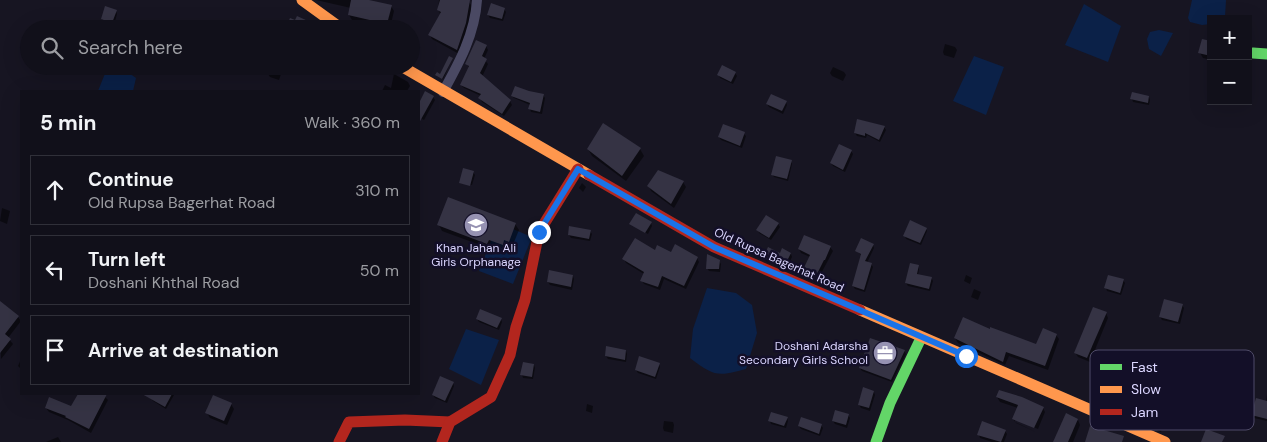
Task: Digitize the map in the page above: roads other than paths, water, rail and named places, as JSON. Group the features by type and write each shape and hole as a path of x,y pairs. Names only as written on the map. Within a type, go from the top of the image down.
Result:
{"street":[{"path":"302,0 330,20"},
{"path":"443,92 464,55 476,16 477,0"},
{"path":"1253,53 1267,54"},
{"name":"Old Rupsa Bagerhat Road","path":"416,75 714,247 1090,410"},
{"path":"339,442 349,422 405,420 450,422 491,397 510,355 516,327 525,300 539,232 578,169"},
{"path":"876,442 890,403 921,338"},
{"path":"442,442 450,422"},
{"name":"Old Rupsa Bagerhat Road","path":"1136,430 1164,442"}],"water":[{"path":"1192,0 1226,0 1225,15 1207,15 1207,24 1190,22 1188,18"},
{"path":"1084,4 1121,26 1108,62 1065,45"},
{"path":"1159,30 1173,33 1161,56 1149,49 1147,39 1150,32"},
{"path":"974,56 1004,67 986,115 953,101"},
{"path":"104,75 132,75 136,78 133,90 98,90"},
{"path":"498,223 532,237 513,284 479,271"},
{"path":"707,288 736,293 752,305 757,333 746,369 722,374 716,373 711,372 690,358 693,329"},
{"path":"466,329 499,340 481,385 449,369"}],"place":[{"name":"Khan Jahan Ali Girls Orphanage","path":"476,225"},
{"name":"Doshani Adarsha Secondary Girls School","path":"885,353"}]}
